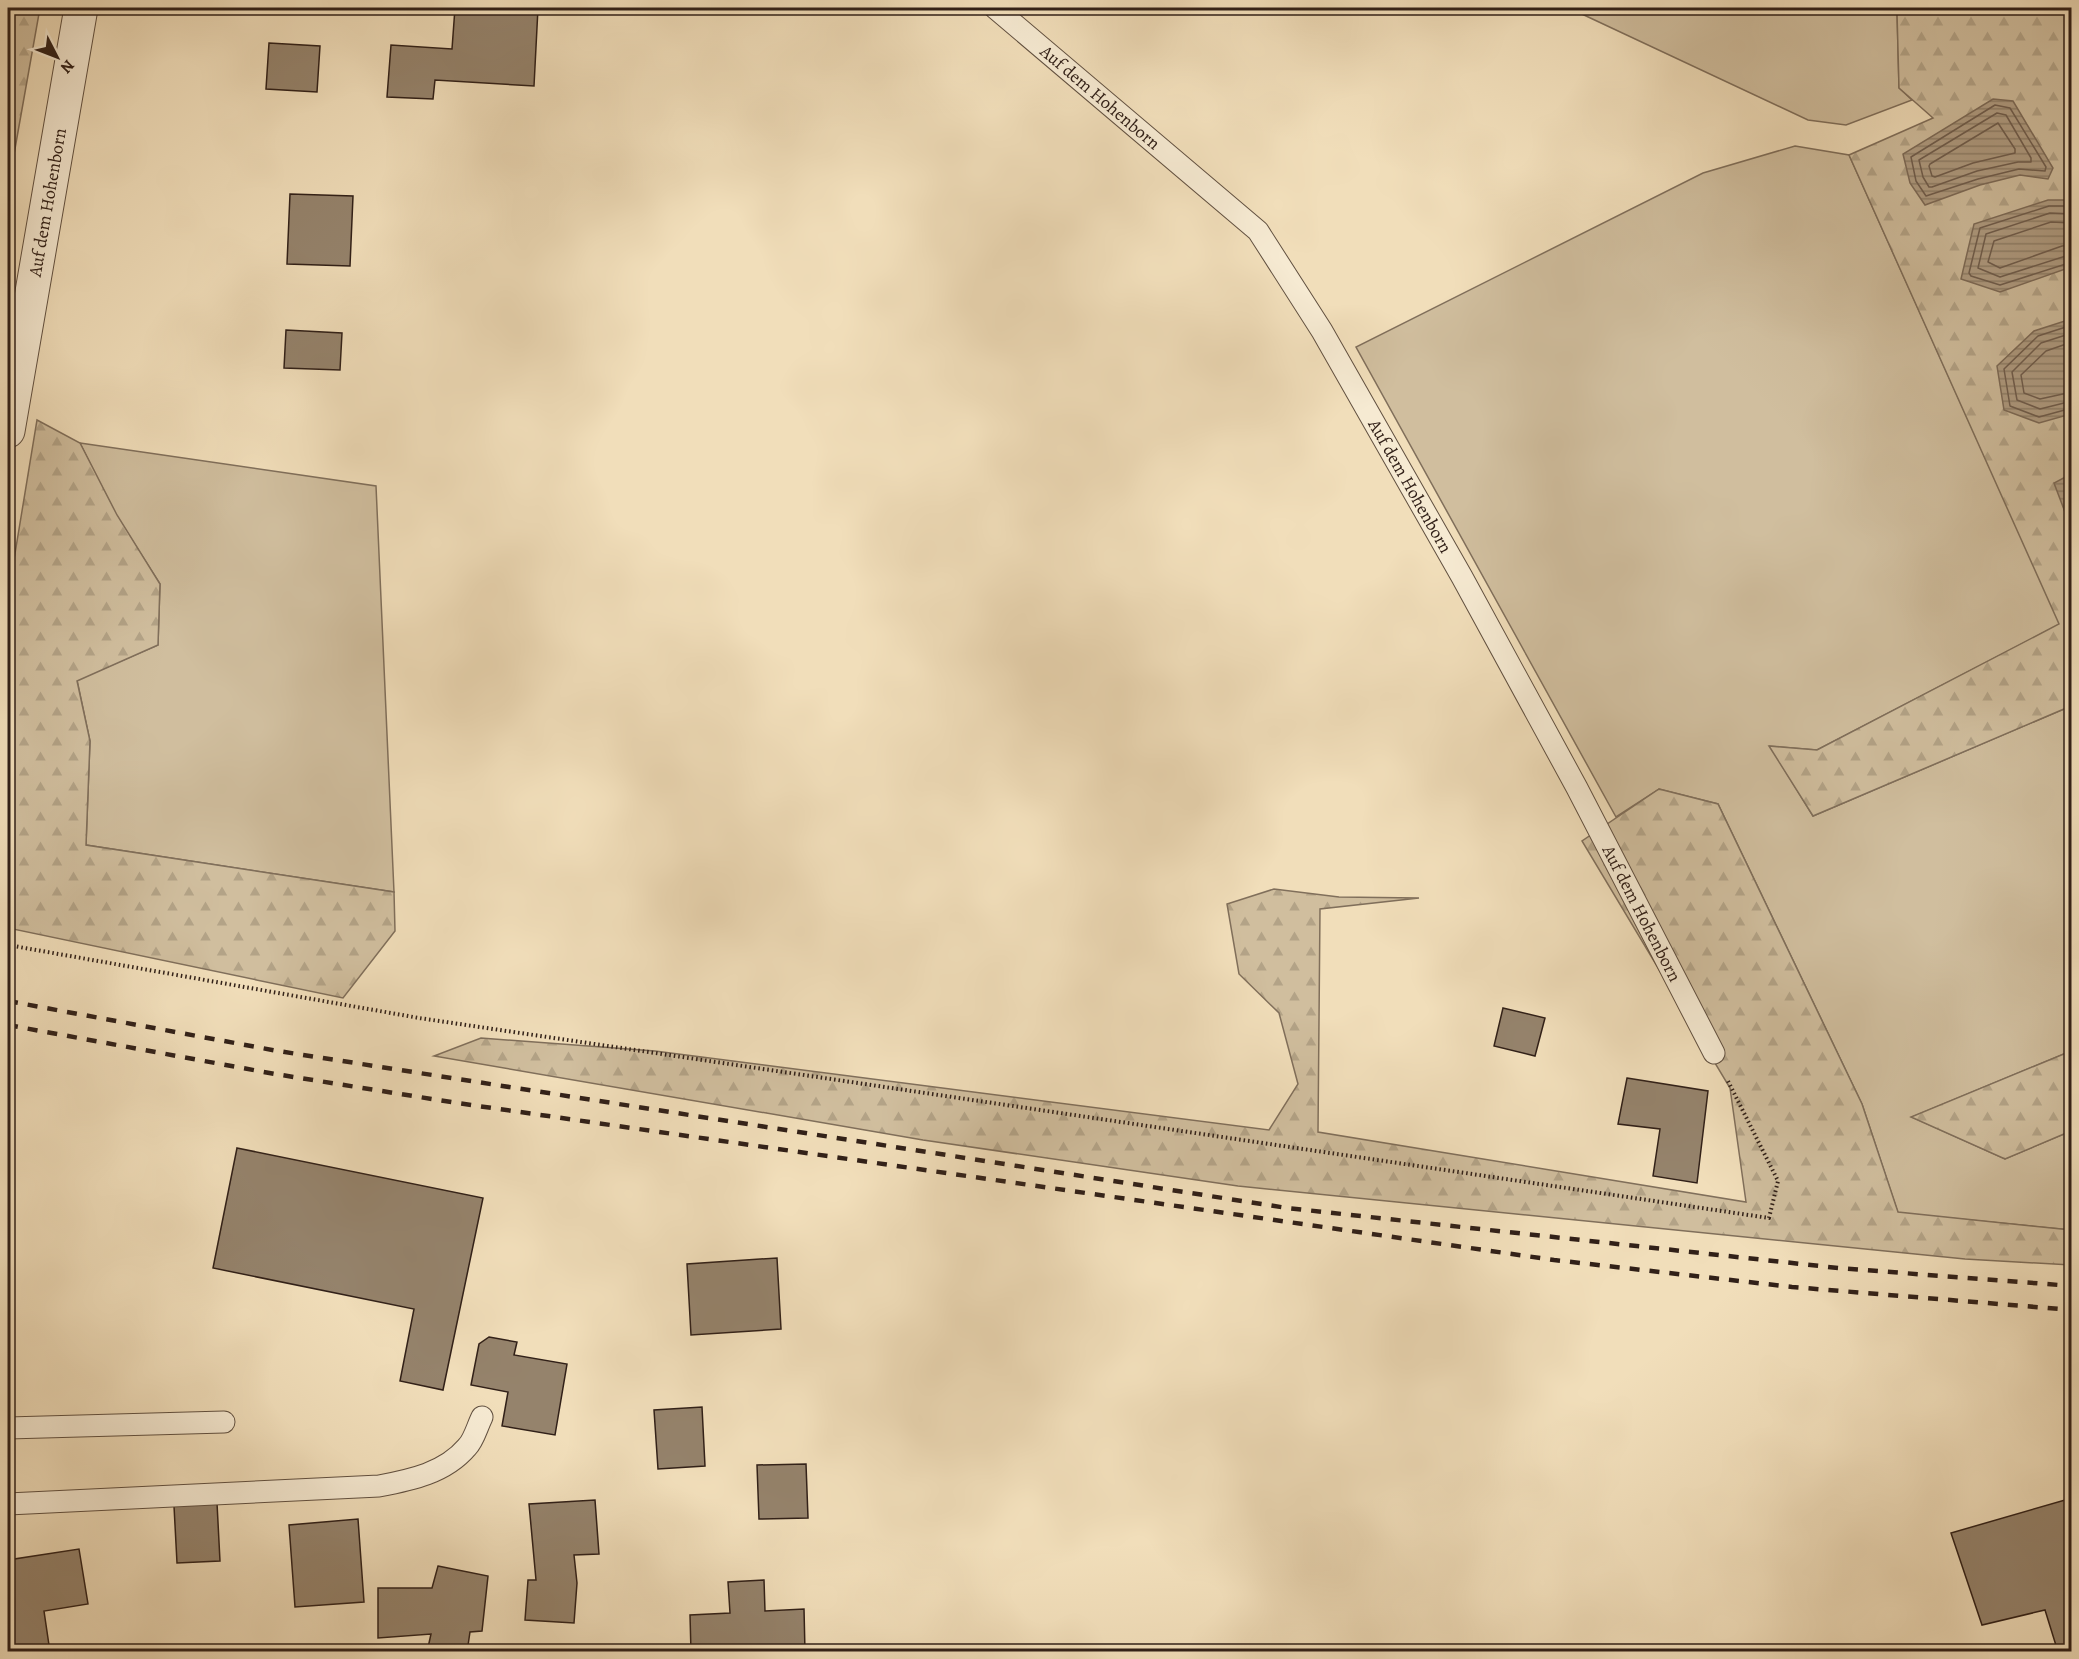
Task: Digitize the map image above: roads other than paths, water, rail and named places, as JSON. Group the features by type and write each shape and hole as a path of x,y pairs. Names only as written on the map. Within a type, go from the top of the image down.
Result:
{"street":[{"name":"Auf dem Hohenborn","path":"8,431 81,8"}],"lane":[{"name":"Auf dem Hohenborn","path":"995,8 1258,231 1322,331 1467,587 1577,788 1714,1053"},
{"path":"8,1504 379,1486 415,1479 447,1465 469,1446 482,1417"},
{"path":"8,1428 224,1422"}],"water":[{"path":"1993,99 2013,101 2053,168 2048,179 2020,175 1980,185 1925,205 1910,183 1903,154"},
{"path":"2048,200 2071,200 2071,267 2000,292 1961,279 1974,224"},
{"path":"2071,319 2071,414 2039,423 2004,410 1997,366 2034,331"},
{"path":"2071,474 2071,528 2054,483"}],"railway":[{"path":"8,1001 278,1051 1287,1208 1838,1268 2072,1286"},
{"path":"8,1025 275,1074 457,1103 1554,1260 1792,1287 2072,1310"}]}
